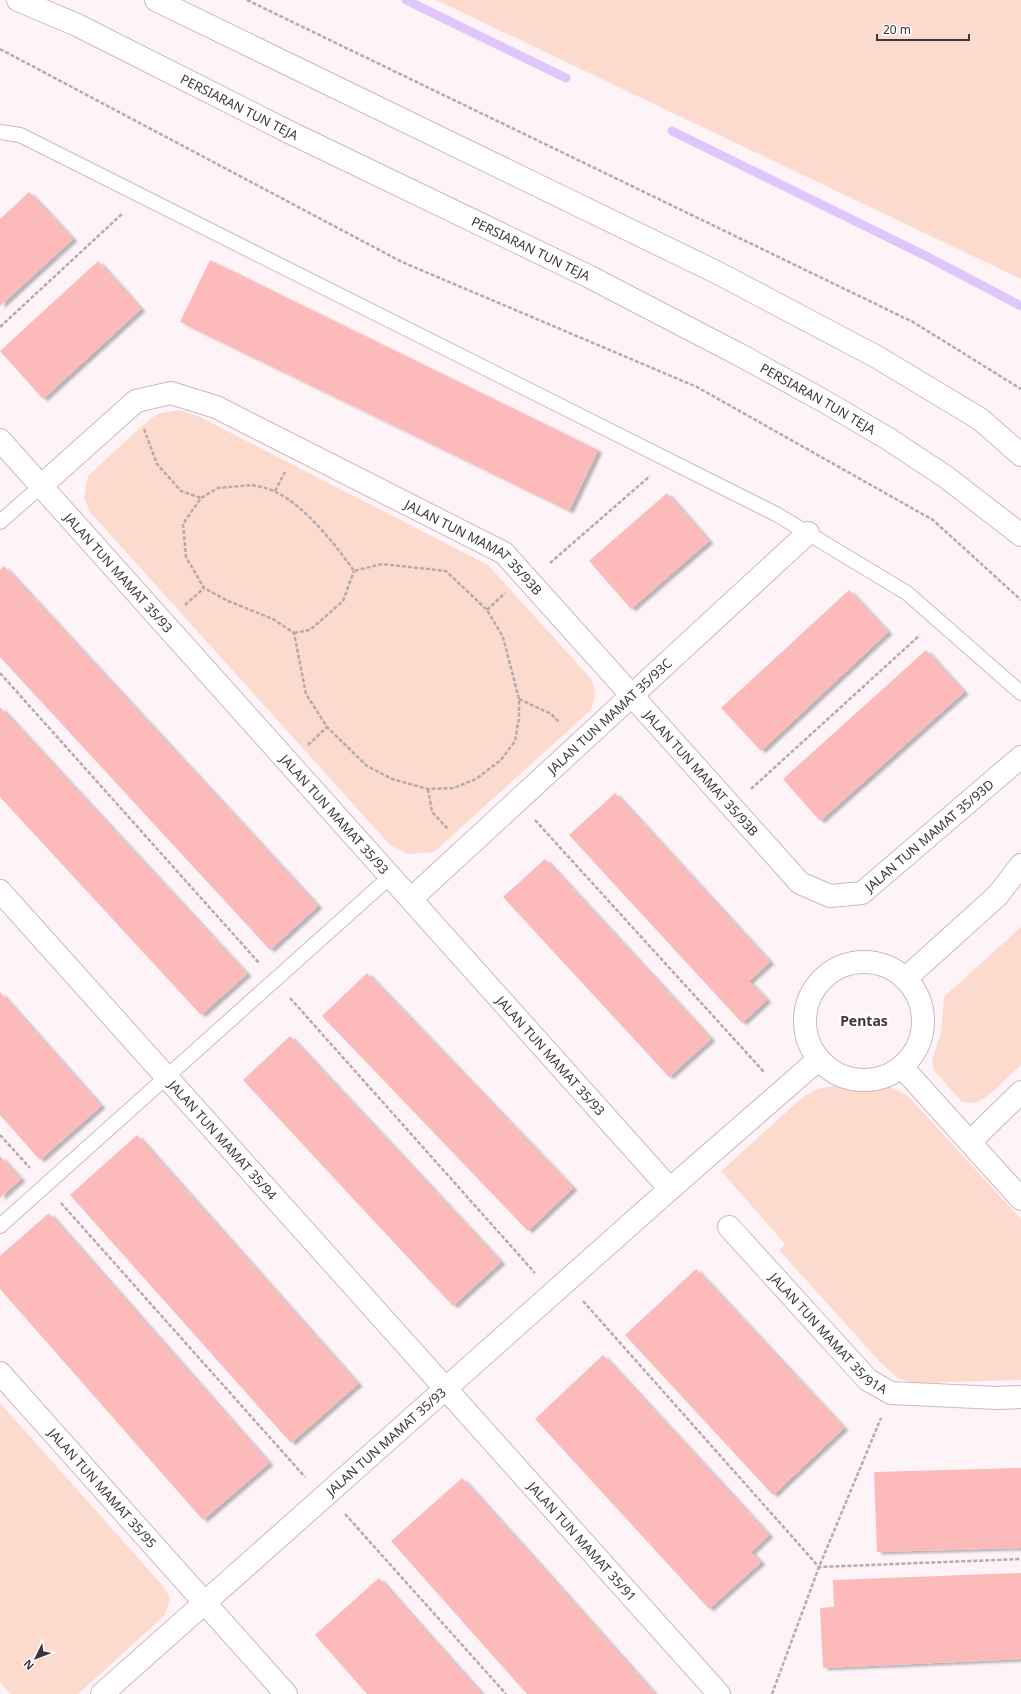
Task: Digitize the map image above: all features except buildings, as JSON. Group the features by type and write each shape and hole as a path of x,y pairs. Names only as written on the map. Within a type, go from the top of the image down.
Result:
{"street":[{"name":"PERSIARAN TUN TEJA","path":"18,0 77,25 289,132 581,273 740,355 887,438 946,476 1021,535"},
{"path":"156,0 718,272 877,357 980,419 1021,455"},
{"name":"JALAN TUN MAMAT 35/93B","path":"41,486 136,401 172,393 216,407 504,553 800,883 830,896"},
{"name":"JALAN TUN MAMAT 35/93","path":"0,440 670,1189"},
{"name":"JALAN TUN MAMAT 35/93C","path":"411,899 808,533"},
{"name":"JALAN TUN MAMAT 35/93D","path":"830,896 862,893 1021,757"},
{"path":"905,979 998,895 1021,865"},
{"path":"998,895 1021,881"},
{"name":"JALAN TUN MAMAT 35/94","path":"0,891 446,1388"},
{"path":"860,962 876,964 892,970 905,979 915,992 921,1008 923,1024 920,1040 913,1054 902,1067 891,1074 879,1078 866,1080 852,1079 840,1075 819,1059 810,1046 806,1030 805,1014 809,998 818,984 830,973 844,965 860,962"},
{"name":"JALAN TUN MAMAT 35/93","path":"102,1694 566,1281 819,1059"},
{"path":"902,1067 1021,1198"},
{"path":"970,1142 1021,1092"},
{"name":"JALAN TUN MAMAT 35/91A","path":"729,1227 868,1380 891,1393 997,1398 1021,1397"},
{"name":"JALAN TUN MAMAT 35/95","path":"0,1373 286,1694"},
{"name":"JALAN TUN MAMAT 35/91","path":"446,1388 719,1694"}],"lane":[{"path":"0,132 20,135 776,514 907,594 1021,694"},
{"path":"0,522 41,486"},
{"path":"0,1226 391,876"}],"path":[{"path":"247,0 913,322 1021,389"},
{"path":"0,49 402,262 697,387 933,520 1021,600"},
{"path":"0,327 141,196"},
{"path":"143,425 157,464 181,491 201,498"},
{"path":"548,565 669,460"},
{"path":"275,491 286,470"},
{"path":"252,485 275,491 292,502 330,539 354,570 342,601 310,630 294,633 272,619 228,601 204,588 186,557 183,524 201,498 218,488 252,485"},
{"path":"294,633 306,694 327,727 367,766 392,778 428,788 454,788 476,779 501,760 515,741 519,718 519,700 503,637 487,610 446,572 382,564 354,570"},
{"path":"183,606 204,588"},
{"path":"487,610 510,589"},
{"path":"747,794 936,619"},
{"path":"519,700 551,714 562,725"},
{"path":"304,749 327,727"},
{"path":"428,788 432,812 453,835"},
{"path":"534,817 765,1073"},
{"path":"0,1135 308,1481"},
{"path":"566,1281 820,1567"},
{"path":"772,1694 820,1567 891,1393"},
{"path":"327,1494 506,1694"},
{"path":"820,1567 1021,1559"}],"shaded area":[{"path":"436,0 1021,0 1021,279"},
{"path":"179,410 200,417 488,565 592,680 595,693 591,710 434,852 408,854 390,845 90,512 84,498 88,476 157,414"},
{"path":"1021,927 1021,1065 989,1095 976,1103 962,1102 934,1070 932,1060 941,1033 944,997"},
{"path":"833,1086 860,1091 890,1087 907,1095 1021,1219 1021,1380 916,1383 899,1379 881,1363 779,1250 785,1244 721,1171 803,1097 818,1089"},
{"path":"0,1403 163,1586 170,1598 165,1615 78,1694 11,1694 0,1682"}],"waterway":[{"path":"406,0 566,78"},
{"path":"672,131 928,257 1021,306"}],"district":[{"name":"Pentas","path":"864,1021"}]}
